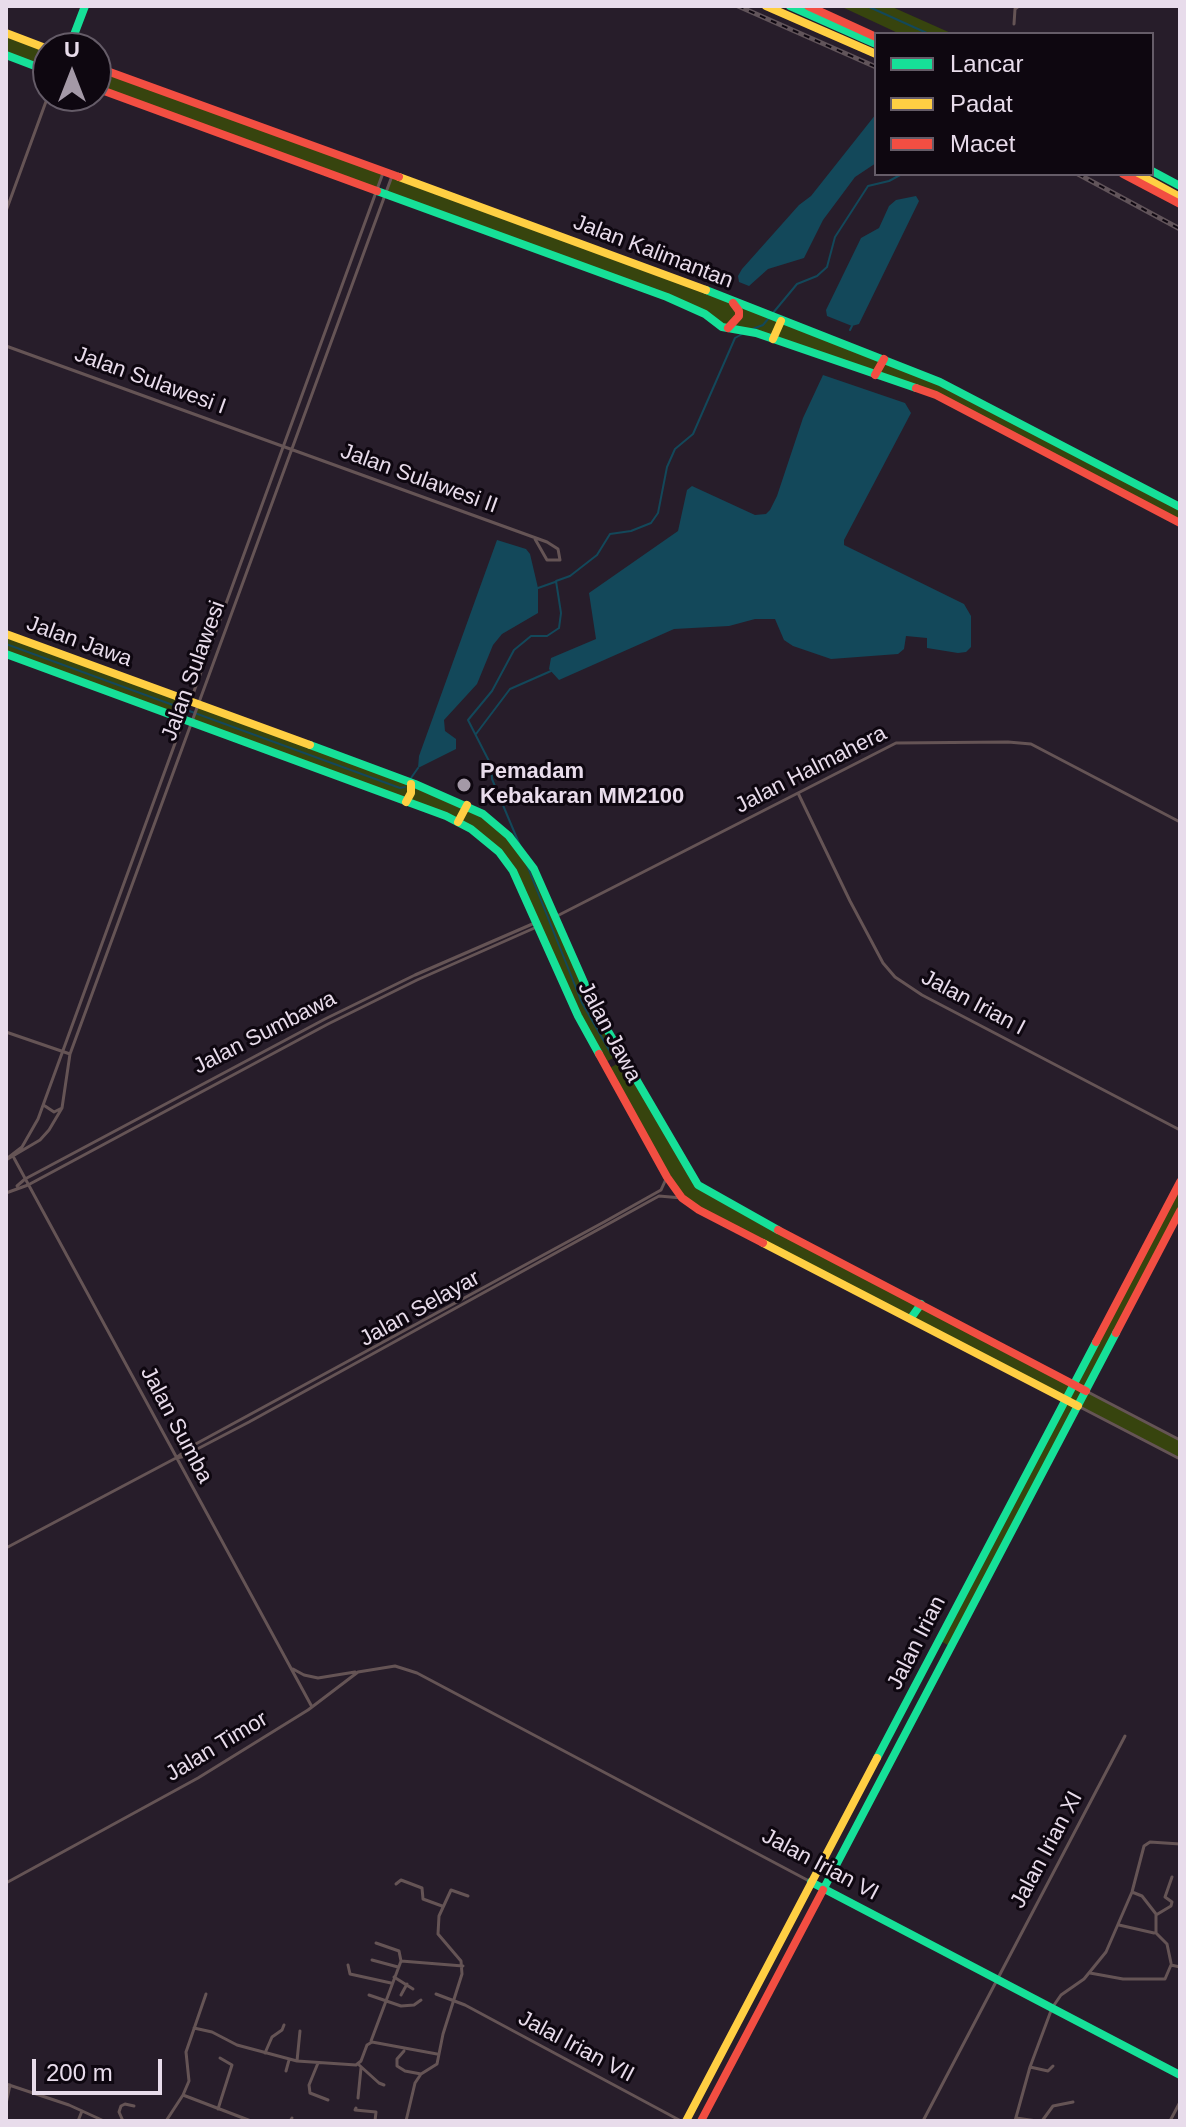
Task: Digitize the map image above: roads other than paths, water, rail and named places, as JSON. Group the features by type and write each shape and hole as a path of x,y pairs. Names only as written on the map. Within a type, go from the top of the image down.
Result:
{"main road":[{"path":"75,32 85,6"},
{"path":"766,6 874,53"},
{"path":"790,6 874,39"},
{"path":"801,6 874,39"},
{"path":"808,6 874,39"},
{"path":"6,33 32,43"},
{"path":"6,55 32,65"},
{"name":"Jalan Kalimantan","path":"112,73 652,269 884,359 940,382 1180,507"},
{"name":"Jalan Kalimantan","path":"112,94 667,297 693,308 719,325 756,333 936,395 1180,523"},
{"path":"1154,172 1180,186"},
{"path":"1127,176 1180,204"},
{"path":"1142,176 1180,194"},
{"path":"1149,176 1180,194"},
{"path":"732,328 739,316 733,302"},
{"path":"773,339 777,319"},
{"path":"875,375 884,359"},
{"path":"1148,506 1155,495"},
{"name":"Jalan Jawa","path":"6,634 411,783 467,805 496,824 519,847 534,869 598,1014 698,1185 1086,1391"},
{"name":"Jalan Jawa","path":"6,654 406,802 458,822 482,837 507,862 521,884 578,1016 667,1177 682,1198 699,1210 1078,1406"},
{"path":"406,802 411,793 411,783"},
{"path":"458,822 467,805"},
{"name":"Jalan Irian","path":"683,2121 1180,1182"},
{"name":"Jalan Irian","path":"701,2121 1180,1211"},
{"path":"911,1318 921,1304"},
{"path":"939,1640 951,1647"},
{"name":"Jalan Irian VI","path":"811,1882 1180,2075"}],"street":[{"path":"1014,24 1015,9 1019,6"},
{"path":"6,211 42,112"},
{"name":"Jalan Sulawesi","path":"6,1160 29,1137 43,1104 291,448 388,173"},
{"name":"Jalan Sulawesi","path":"6,1160 40,1140 62,1108 70,1054 283,446 388,173"},
{"name":"Jalan Sulawesi I","path":"6,346 291,448"},
{"name":"Jalan Sulawesi II","path":"291,448 535,539 558,549 560,560 547,560 535,539"},
{"name":"Jalan Halmahera","path":"555,916 896,743 1021,743 1045,750 1180,822"},
{"name":"Jalan Irian I","path":"798,793 850,901 883,963 895,977 922,995 1180,1130"},
{"name":"Jalan Sumbawa","path":"6,1193 28,1185 249,1061 415,975 538,924"},
{"path":"6,1032 70,1054"},
{"name":"Jalan Sumbawa","path":"16,1188 25,1179 229,1072"},
{"path":"43,1104 50,1111 62,1108"},
{"name":"Jalan Sumba","path":"14,1157 312,1707"},
{"name":"Jalan Selayar","path":"6,1548 182,1457 597,1229 661,1190 667,1177"},
{"name":"Jalan Selayar","path":"642,1203 662,1195 682,1198"},
{"name":"Jalan Jawa","path":"1086,1391 1180,1440"},
{"name":"Jalan Jawa","path":"1078,1406 1180,1459"},
{"path":"290,1667 318,1678 358,1672"},
{"name":"Jalan Timor","path":"6,1883 198,1778 312,1707 358,1672 403,1667 443,1687"},
{"name":"Jalan Irian VI","path":"443,1687 811,1882"},
{"name":"Jalan Irian XI","path":"923,2121 1125,1736"},
{"path":"1073,2102 1053,2106 1040,2121 1016,2119 1030,2067 1052,2008 1061,1995 1090,1973 1106,1952 1132,1892 1146,1843 1180,1844"},
{"path":"1156,1915 1171,1906 1172,1902 1165,1897 1172,1877"},
{"path":"396,1884 401,1880 422,1888 423,1899 442,1906"},
{"path":"463,1966 438,1934 437,1924 451,1890 468,1896"},
{"path":"1090,1973 1123,1979 1165,1979 1171,1965 1167,1944 1156,1933 1156,1915 1142,1896 1132,1892"},
{"path":"1119,1925 1156,1933"},
{"path":"358,2098 360,2066 401,1961 399,1951 376,1943"},
{"path":"372,1960 398,1967"},
{"path":"401,1961 463,1966"},
{"path":"348,1965 350,1974 391,1983"},
{"path":"1171,1965 1180,1967"},
{"path":"406,2121 415,2083 421,2074 434,2068 463,1966"},
{"path":"394,1977 413,1989"},
{"path":"401,1995 407,1984"},
{"path":"166,2121 189,2081 186,2052 206,1994"},
{"name":"Jalal Irian VII","path":"436,1994 683,2121"},
{"path":"369,1995 401,2006 414,2005 421,2000"},
{"path":"265,2053 272,2037 284,2025"},
{"path":"194,2028 289,2060 360,2066 384,2085"},
{"path":"297,2061 300,2031"},
{"path":"371,2042 438,2055"},
{"path":"394,2047 398,2056"},
{"path":"406,2049 396,2062 400,2069 421,2074"},
{"path":"218,2110 232,2065 220,2058"},
{"path":"286,2071 289,2060"},
{"path":"318,2063 309,2085 310,2093 328,2100"},
{"path":"1030,2067 1048,2071 1053,2066"},
{"path":"6,2104 8,2085 104,2121"},
{"path":"183,2095 251,2121"},
{"path":"1170,2121 1180,2102"},
{"path":"123,2121 119,2112 121,2106 134,2106"},
{"path":"356,2108 376,2112 375,2121"},
{"path":"78,2121 82,2111"}],"water":[{"path":"874,117 874,164 855,177 823,220 804,258 768,269 749,286 739,282 742,269 799,205 811,196"},
{"path":"916,196 919,201 859,324 852,326 827,316 826,310 861,238 879,228 889,206 896,200"},
{"path":"823,375 905,403 911,413 844,545 964,604 971,616 971,647 966,652 958,653 927,648 927,638 906,636 904,649 898,654 831,659 784,640 775,619 755,619 729,626 674,629 559,680 549,669 551,658 596,639 589,593 678,531 687,490 692,486 755,515 766,514 770,510 803,418"},
{"path":"497,540 526,549 530,554 538,588 538,613 502,634 493,645 477,684 444,720 445,731 456,739 456,749 418,768 419,756"}],"waterway":[{"path":"867,6 925,32"},
{"path":"750,330 763,325 797,284 817,276 827,267 835,237 868,186 898,176"},
{"path":"850,330 852,326"},
{"path":"521,848 492,779 491,765 468,720 492,691 514,650 531,636 547,636 559,628 561,613 556,581 570,576 597,555 610,534 631,531 651,523 658,513 667,467 675,449 693,434 735,338 744,333"},
{"path":"538,588 555,582"},
{"path":"6,644 400,788 405,787"},
{"path":"476,734 510,689 551,671"},
{"path":"411,778 418,768"},
{"path":"525,860 582,1003 612,1055"}],"railway":[{"path":"738,6 874,66"},
{"path":"1082,176 1180,229"}],"place":[{"name":"Pemadam Kebakaran MM2100","path":"464,785"}]}
